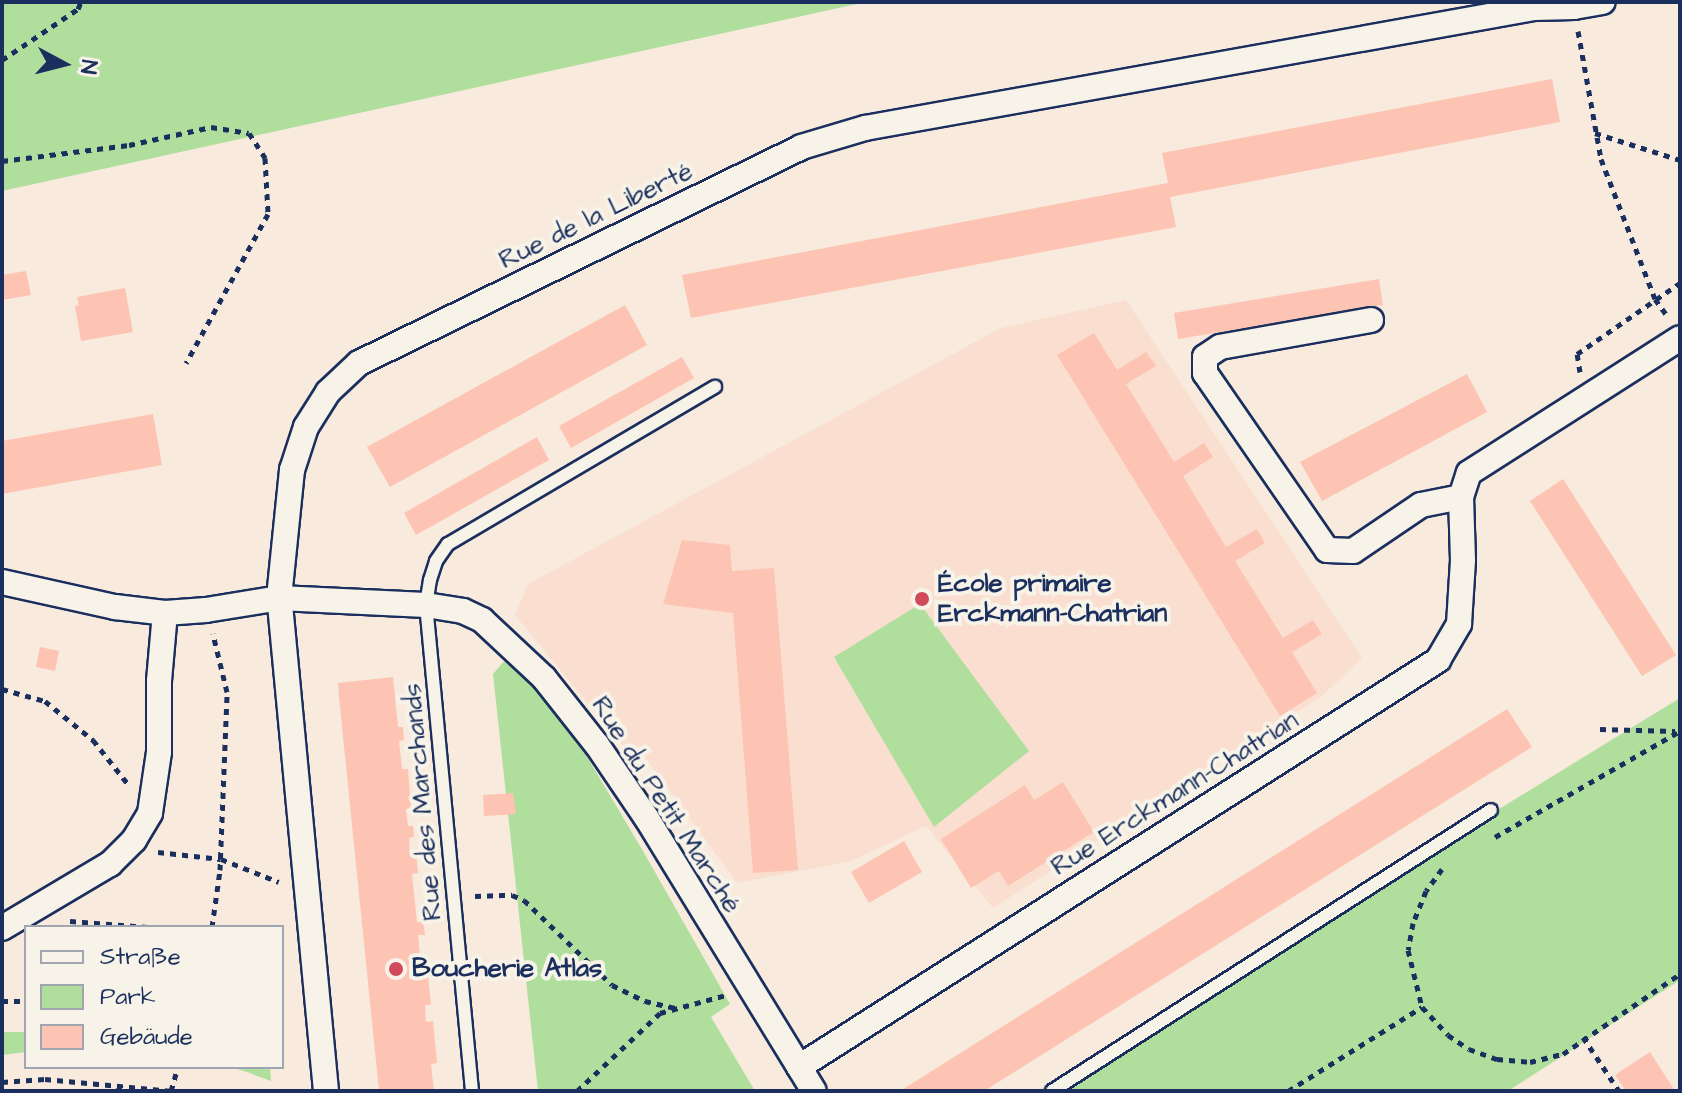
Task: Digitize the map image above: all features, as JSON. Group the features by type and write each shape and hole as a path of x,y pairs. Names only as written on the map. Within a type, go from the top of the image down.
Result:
{"street":[{"name":"Rue de la Liberté","path":"326,1091 279,598 292,470 306,427 328,392 359,363 801,147 881,125 1534,8 1574,7 1603,2"},
{"path":"1371,320 1220,347 1205,357 1205,373 1327,550 1353,551 1421,505 1461,497 1469,473 1584,401 1676,330"},
{"name":"Rue Erckmann-Chatrian","path":"799,1067 1438,660 1459,624 1463,560 1461,497"},
{"name":"Rue du Petit Marché","path":"2,582 115,607 165,613 279,598 426,605 463,611 482,620 544,678 597,745 646,817 814,1091"},
{"path":"2,928 110,864 134,840 150,813 159,752 159,681 165,613"}],"lane":[{"name":"Rue des Marchands","path":"472,1091 426,605 436,561 448,544 715,387"},
{"path":"1052,1091 1491,810"}],"path":[{"path":"2,60 78,9 81,2"},
{"path":"1574,7 1594,133 1655,299 1676,330"},
{"path":"2,161 129,145 211,127 249,133 265,158 268,214 186,363"},
{"path":"1594,133 1680,160"},
{"path":"1584,401 1577,354 1680,283"},
{"path":"206,610 227,692 221,859 212,925"},
{"path":"2,689 45,701 93,740 150,813"},
{"path":"1600,729 1680,732"},
{"path":"1486,842 1680,732"},
{"path":"152,851 221,859 283,884"},
{"path":"1445,866 1426,891 1413,923 1408,950 1422,1007 1448,1035 1469,1049 1497,1059 1530,1062 1563,1054 1583,1037 1680,974"},
{"path":"454,897 512,895 524,900 612,985 637,998 676,1008"},
{"path":"63,920 124,925"},
{"path":"577,1091 660,1013 752,991"},
{"path":"2,1001 24,1001"},
{"path":"1288,1091 1422,1007"},
{"path":"1583,1037 1619,1091"},
{"path":"2,1082 45,1079 171,1091 177,1069"}],"shaded area":[{"name":"École primaire Erckmann-Chatrian","path":"1126,300 1362,658 1322,696 993,908 926,826 851,861 737,883 640,750 629,753 515,615 528,584 1001,328"}],"green space":[{"path":"2,2 866,2 2,191"},
{"path":"920,604 1029,751 934,827 834,657"},
{"path":"507,658 564,718 643,851 730,1004 711,1017 755,1091 538,1091 493,674"},
{"path":"1680,698 1680,980 1508,1091 1039,1091"},
{"path":"2,1032 24,1032 24,1052 2,1055"},
{"path":"237,1069 270,1069 271,1081"}],"building":[{"path":"1552,79 1560,122 1170,197 1176,227 691,318 682,275 1168,183 1162,153"},
{"path":"26,271 31,295 2,300 2,275"},
{"path":"1379,279 1383,305 1178,339 1174,313"},
{"path":"125,288 133,332 81,341 75,306 79,305 77,297"},
{"path":"625,305 647,345 390,487 367,447"},
{"path":"1094,333 1117,370 1146,352 1156,366 1126,384 1174,462 1204,443 1213,457 1183,476 1226,547 1257,529 1265,543 1235,561 1283,638 1313,620 1322,634 1292,652 1317,693 1280,716 1057,355"},
{"path":"682,357 694,378 571,448 559,426"},
{"path":"1467,374 1487,412 1322,501 1300,462"},
{"path":"153,414 162,465 2,494 2,441"},
{"path":"537,437 549,460 416,535 404,513"},
{"path":"1563,479 1676,655 1642,676 1530,501"},
{"path":"682,540 730,545 732,571 774,568 798,870 753,873 733,613 663,604"},
{"path":"40,647 59,651 55,671 36,667"},
{"path":"393,677 398,727 403,727 404,740 399,741 402,769 408,769 411,808 406,809 408,826 413,826 414,837 409,838 410,853 416,853 418,873 412,874 417,922 423,922 425,935 418,935 421,966 427,966 431,1005 425,1005 426,1022 433,1021 437,1063 431,1064 434,1091 379,1091 339,697 338,683"},
{"path":"1507,709 1532,747 984,1091 900,1091"},
{"path":"1063,782 1094,832 1008,886 999,871 971,888 941,839 1025,785 1034,800"},
{"path":"513,793 516,814 484,816 483,795"},
{"path":"904,841 922,872 869,903 851,872"},
{"path":"1650,1052 1675,1091 1626,1091 1615,1075"}],"place":[{"name":"École primaire Erckmann-Chatrian","path":"922,599"},
{"name":"Boucherie Atlas","path":"396,969"}]}
